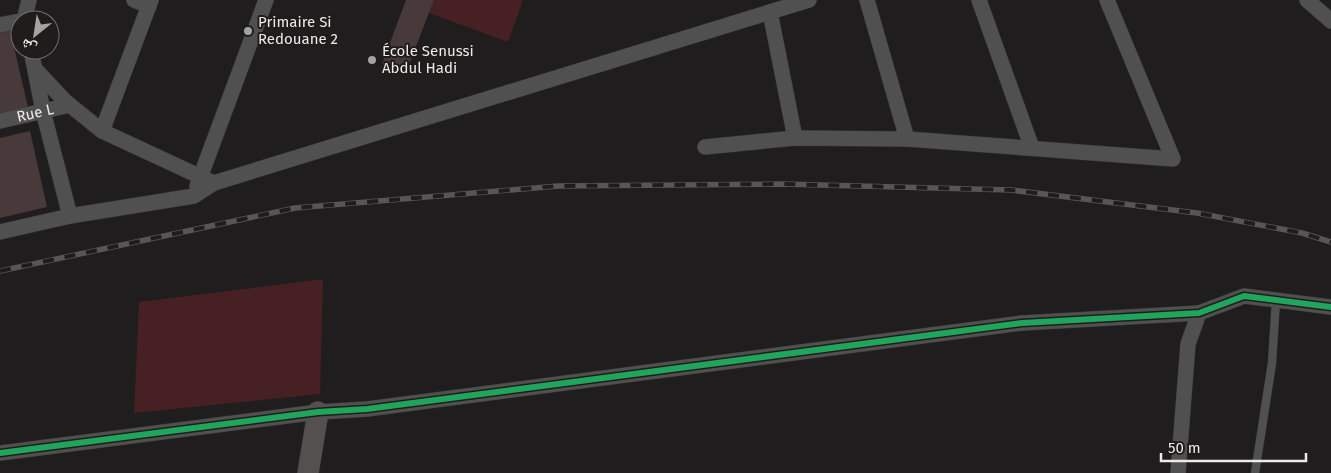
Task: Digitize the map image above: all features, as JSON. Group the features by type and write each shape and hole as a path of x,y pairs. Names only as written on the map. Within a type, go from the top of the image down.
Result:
{"street":[{"path":"23,0 24,20 29,0"},
{"path":"102,131 150,3 134,0"},
{"path":"0,232 70,216 194,196 208,181 266,0"},
{"path":"35,70 70,105 102,131 208,181 809,0"},
{"path":"867,0 907,139"},
{"path":"979,0 1032,148"},
{"path":"705,147 795,138 907,139 1173,159 1107,0"},
{"path":"1307,0 1331,21"},
{"path":"770,12 795,138"},
{"path":"33,60 43,111 70,216"},
{"name":"Rue L","path":"0,121 70,105"},
{"path":"0,453 318,412 366,409 1022,323 1199,313 1244,296 1331,307"},
{"path":"1178,473 1188,344 1199,313"},
{"path":"308,473 318,412"}],"lane":[{"path":"1255,473 1272,363 1276,300"}],"shaded area":[{"path":"434,0 523,0 508,42 429,13"},
{"path":"323,279 320,394 134,413 139,302"}],"building":[{"path":"406,0 434,0 406,72 382,64"},
{"path":"10,30 10,60 17,60 28,107 0,113 0,33"},
{"path":"30,131 47,207 0,218 0,138"}],"railway":[{"path":"0,271 295,208 558,186 782,184 1011,190 1197,213 1302,233 1331,242"}],"cycle path":[{"path":"0,453 318,412 367,409 1022,323 1199,313 1244,296 1331,307"}],"place":[{"name":"Primaire Si Redouane 2","path":"248,31"},
{"name":"École Senussi Abdul Hadi","path":"372,60"}]}
